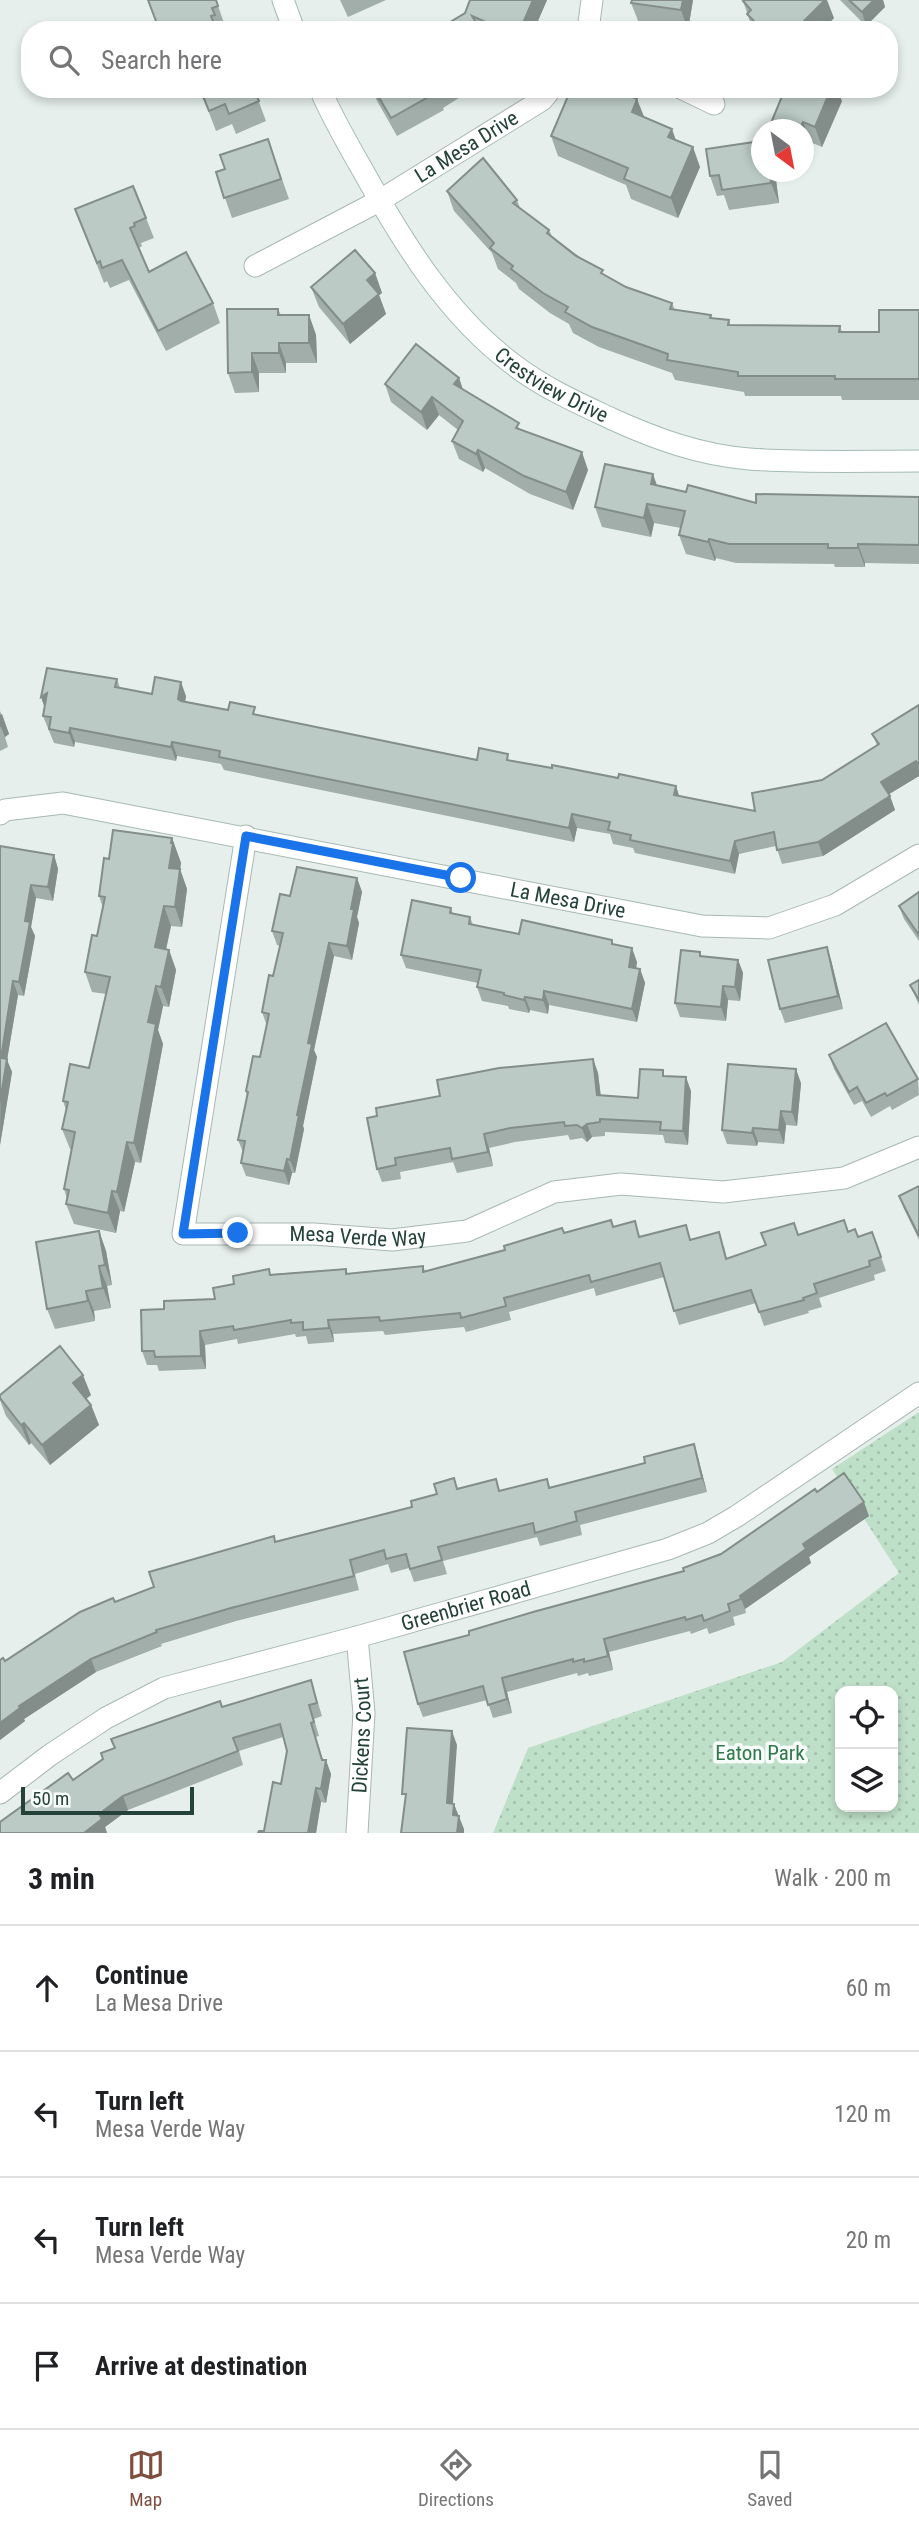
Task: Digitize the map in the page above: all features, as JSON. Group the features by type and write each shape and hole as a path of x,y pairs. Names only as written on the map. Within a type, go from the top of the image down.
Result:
{"street":[{"path":"283,0 291,21"},
{"path":"589,21 592,0"},
{"name":"Crestview Drive","path":"324,98 379,201 422,268 473,329 514,366 561,395 658,440 703,451 748,459 919,461"},
{"name":"La Mesa Drive","path":"255,266 379,201 544,98"},
{"path":"702,98 714,104"},
{"name":"La Mesa Drive","path":"0,814 5,810 63,803 246,836 702,926 769,928 835,905 919,855"},
{"name":"Mesa Verde Way","path":"246,836 183,1234 302,1234 392,1240 467,1231 554,1192 621,1184 723,1192 844,1178 919,1147"},
{"name":"Greenbrier Road","path":"0,1793 50,1755 106,1718 164,1688 357,1637 668,1549 708,1533 919,1393"},
{"name":"Dickens Court","path":"357,1637 364,1713 357,1833"}],"green space":[{"name":"Eaton Park","path":"919,1412 919,1833 493,1833 528,1748 782,1662 899,1573 832,1469"}],"building":[{"path":"148,0 216,0 218,6 212,8 215,15 211,16 213,21 156,21"},
{"path":"470,0 533,0 524,21 483,21 472,16 475,21 452,21 465,13"},
{"path":"632,0 683,0 681,10 631,3"},
{"path":"825,0 804,21 754,21 747,14 751,10 743,1"},
{"path":"849,0 874,0 862,12"},
{"path":"204,98 258,98 259,101 229,114 225,104 209,111"},
{"path":"379,98 426,98 391,118"},
{"path":"567,98 635,98 637,99 632,112 672,129 668,137 693,147 671,198 624,179 628,168 551,136"},
{"path":"781,98 827,98 815,127 814,119 773,119"},
{"path":"268,139 281,179 224,198 216,172 225,169 220,155"},
{"path":"751,142 751,182 771,183 722,190 719,175 710,176 706,149"},
{"path":"483,158 517,200 513,203 549,230 547,233 576,256 603,270 601,273 626,287 672,303 670,309 711,315 710,318 729,320 728,325 840,326 839,332 879,332 879,310 919,310 919,379 738,376 738,372 667,360 668,354 592,327 565,312 568,307 543,293 511,269 513,266 490,248 494,243 447,191"},
{"path":"133,186 146,218 134,223 135,226 130,228 149,272 186,252 213,303 158,331 122,260 102,268 100,261 97,263 75,209"},
{"path":"355,250 375,273 367,280 379,294 343,324 311,287"},
{"path":"227,309 278,309 278,315 309,315 309,343 279,343 279,353 252,353 252,372 228,373"},
{"path":"416,344 459,378 454,384 519,423 516,428 582,452 566,492 524,476 478,450 476,454 452,441 463,421 432,397 421,412 385,384"},
{"path":"605,464 653,474 651,484 686,492 688,485 756,503 756,494 919,497 919,545 858,544 858,548 828,548 828,544 729,544 679,535 685,511 647,504 644,518 595,507"},
{"path":"47,668 117,679 115,687 152,694 155,677 181,682 178,699 181,701 228,710 230,702 255,707 253,714 477,760 479,748 508,754 507,760 552,768 552,765 618,778 619,774 676,786 674,795 755,811 752,793 822,780 879,744 872,734 919,705 919,766 916,761 881,782 890,796 818,842 777,850 774,832 735,841 730,861 630,840 631,835 608,830 610,822 572,814 569,828 219,757 220,751 172,742 171,747 70,728 69,733 49,729 51,717 43,716 47,693 41,697"},
{"path":"113,830 172,838 169,868 180,869 175,907 164,906 155,947 169,950 161,987 156,986 148,1022 156,1024 134,1143 127,1142 117,1192 112,1191 108,1213 66,1204 69,1190 64,1189 75,1132 62,1129 68,1102 63,1101 70,1064 89,1068 110,977 85,972 92,935 97,936 105,897 99,896 104,858 109,859"},
{"path":"0,846 54,855 48,887 31,885 25,921 30,922 19,982 13,981 1,1058 7,1059 0,1102"},
{"path":"297,867 357,878 347,946 329,943 308,1043 312,1044 299,1115 290,1160 287,1159 284,1171 241,1163 245,1141 238,1140 253,1056 260,1057 269,1014 262,1012 269,975 273,976 283,933 272,931 280,894 290,896"},
{"path":"919,892 919,935 899,906"},
{"path":"412,900 451,908 450,913 470,917 469,924 519,934 522,920 612,940 612,944 632,948 629,967 640,969 632,1009 544,991 543,1000 525,997 524,1000 477,987 481,970 401,955"},
{"path":"827,947 838,996 780,1009 768,960"},
{"path":"681,950 700,952 700,956 738,960 735,987 723,986 721,1007 675,1003"},
{"path":"919,980 919,1000 910,985"},
{"path":"886,1023 918,1079 887,1096 885,1093 866,1103 857,1087 849,1092 829,1055"},
{"path":"593,1059 597,1095 638,1098 640,1069 663,1070 663,1076 686,1077 683,1131 660,1130 661,1122 600,1119 600,1122 587,1124 582,1128 577,1125 565,1126 564,1122 510,1128 484,1134 488,1152 452,1159 450,1148 395,1158 396,1165 377,1169 367,1118 377,1116 376,1108 440,1096 437,1080 499,1068"},
{"path":"728,1064 796,1069 792,1112 781,1111 779,1130 753,1128 752,1133 722,1130"},
{"path":"919,1186 919,1236 899,1196"},
{"path":"611,1220 613,1227 635,1221 639,1237 686,1225 690,1240 719,1232 726,1259 766,1245 761,1233 794,1223 798,1235 844,1220 848,1232 855,1229 858,1237 872,1232 881,1257 869,1261 870,1266 814,1284 817,1293 803,1298 804,1300 759,1312 751,1290 674,1311 660,1263 591,1282 589,1275 504,1298 506,1306 461,1318 460,1313 380,1321 379,1317 328,1320 329,1328 303,1330 303,1322 291,1323 291,1320 234,1330 233,1326 200,1331 201,1356 155,1357 154,1351 142,1351 141,1310 164,1309 164,1301 215,1299 213,1288 234,1284 233,1276 269,1269 270,1275 346,1269 346,1274 423,1266 423,1272 505,1250 504,1246 562,1228 564,1233"},
{"path":"99,1231 105,1265 99,1266 103,1288 86,1291 88,1301 47,1309 36,1242"},
{"path":"60,1346 83,1375 73,1383 91,1405 42,1445 24,1423 21,1425 0,1395"},
{"path":"694,1444 702,1478 575,1512 577,1521 535,1533 533,1523 438,1547 442,1560 410,1569 406,1554 386,1559 384,1550 350,1560 354,1576 156,1630 157,1632 91,1659 19,1706 20,1708 0,1723 0,1660 3,1658 5,1661 80,1612 113,1598 115,1602 154,1587 149,1572 274,1536 275,1542 412,1507 411,1501 437,1494 434,1484 454,1478 457,1489 496,1479 499,1491 547,1479 549,1488 645,1463 644,1457"},
{"path":"844,1473 864,1502 803,1544 806,1549 740,1596 741,1599 728,1604 730,1611 704,1621 702,1615 686,1620 685,1617 604,1639 608,1656 584,1662 584,1659 573,1662 573,1659 502,1678 507,1699 488,1705 483,1686 418,1704 404,1652 469,1635 469,1631 533,1612 684,1571 683,1568 721,1554 815,1489 817,1492"},
{"path":"311,1680 317,1703 309,1705 314,1722 311,1723 322,1760 326,1760 321,1789 316,1788 308,1833 258,1833 264,1831 273,1782 281,1784 287,1751 280,1724 233,1738 238,1751 123,1796 99,1814 102,1819 84,1833 0,1833 0,1822 68,1773 73,1780 103,1759 101,1753 115,1748 111,1739 220,1701 222,1707"},
{"path":"407,1728 452,1731 447,1803 454,1804 453,1815 459,1816 457,1833 401,1833 406,1794 402,1794"}],"route":[{"path":"238,1233 183,1234 246,836 461,878"}]}
